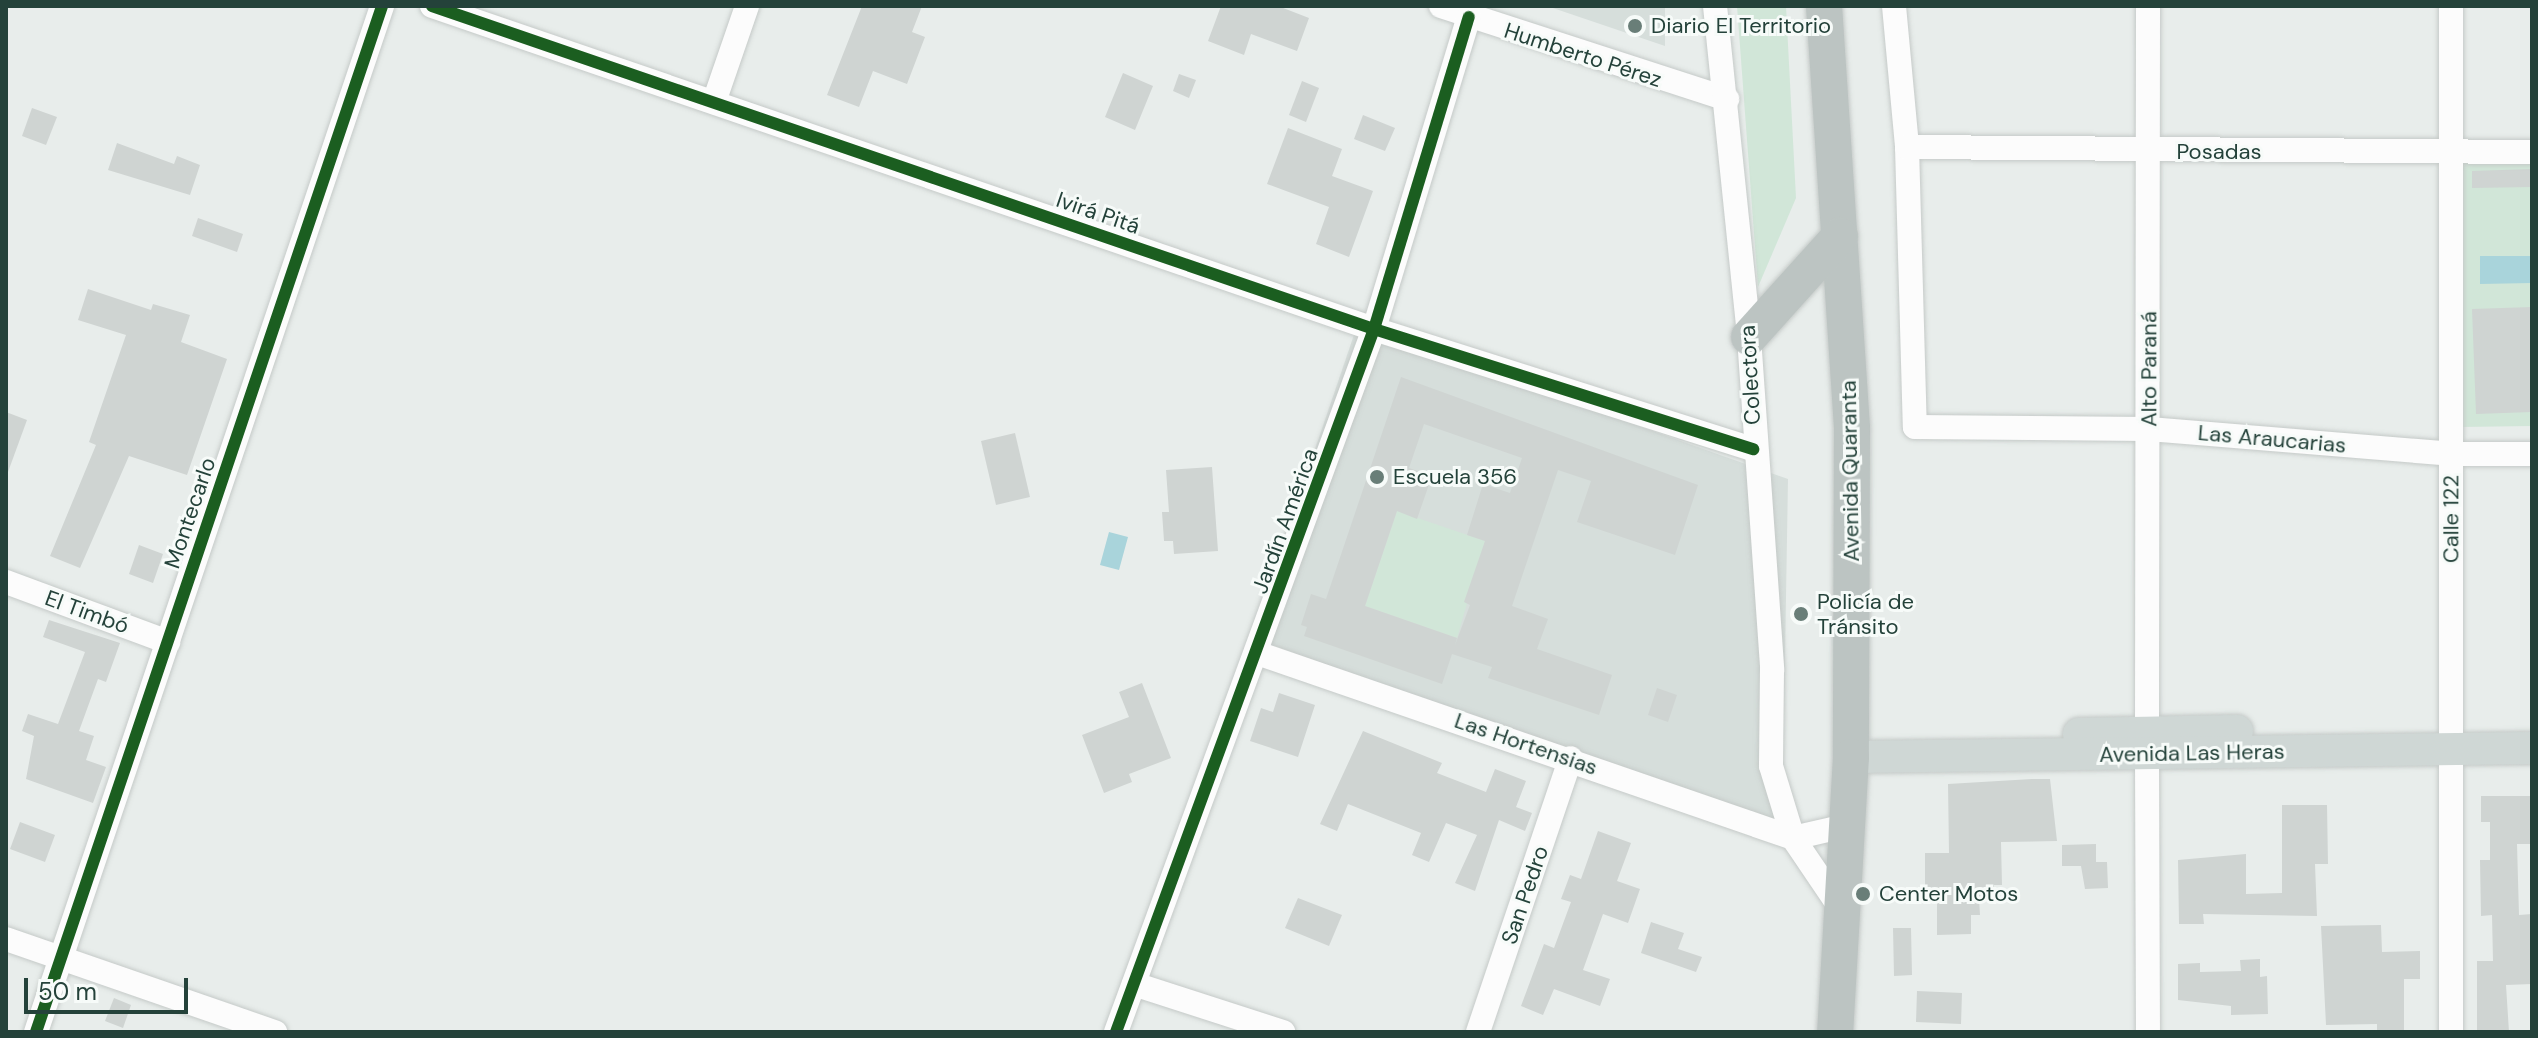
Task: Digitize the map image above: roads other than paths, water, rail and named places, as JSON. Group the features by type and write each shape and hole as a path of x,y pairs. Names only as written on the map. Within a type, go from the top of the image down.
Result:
{"highway":[{"name":"Avenida Quaranta","path":"1824,6 1852,428 1852,749 1835,1032"},
{"path":"1749,337 1840,236"}],"main road":[{"name":"Avenida Las Heras","path":"1852,749 2451,738 2532,729"},
{"name":"Avenida Las Heras","path":"2451,738 2532,748"}],"street":[{"name":"Montecarlo","path":"36,1032 382,6"},
{"name":"Ivirá Pitá","path":"432,6 1374,329 1753,449"},
{"path":"714,102 747,6"},
{"name":"Humberto Pérez","path":"1441,6 1727,99"},
{"name":"Colectora","path":"1715,6 1727,99 1749,337 1753,449 1772,670 1770,758 1793,838"},
{"path":"1894,6 1907,147"},
{"name":"Alto Paraná","path":"2148,6 2148,1032"},
{"name":"Calle 122","path":"2451,6 2451,1032"},
{"name":"Jardín América","path":"1116,1032 1374,329 1469,17"},
{"name":"Posadas","path":"1907,147 2148,152 2532,152"},
{"name":"Las Araucarias","path":"1907,147 1915,427 2149,429 2451,454 2532,454"},
{"name":"El Timbó","path":"6,582 168,642"},
{"name":"Las Hortensias","path":"1257,653 1571,758 1793,838"},
{"name":"San Pedro","path":"1478,1032 1571,758"},
{"path":"1841,909 1793,838 1845,826"},
{"path":"6,939 275,1032"},
{"path":"1134,984 1283,1032"}],"water":[{"path":"2480,256 2532,256 2532,283 2480,284"},
{"path":"1109,532 1128,537 1119,570 1100,565"}],"place":[{"name":"Diario El Territorio","path":"1635,26"},
{"name":"Escuela 356","path":"1377,477"},
{"name":"Policía de Tránsito","path":"1801,614"},
{"name":"Center Motos","path":"1863,894"}]}
